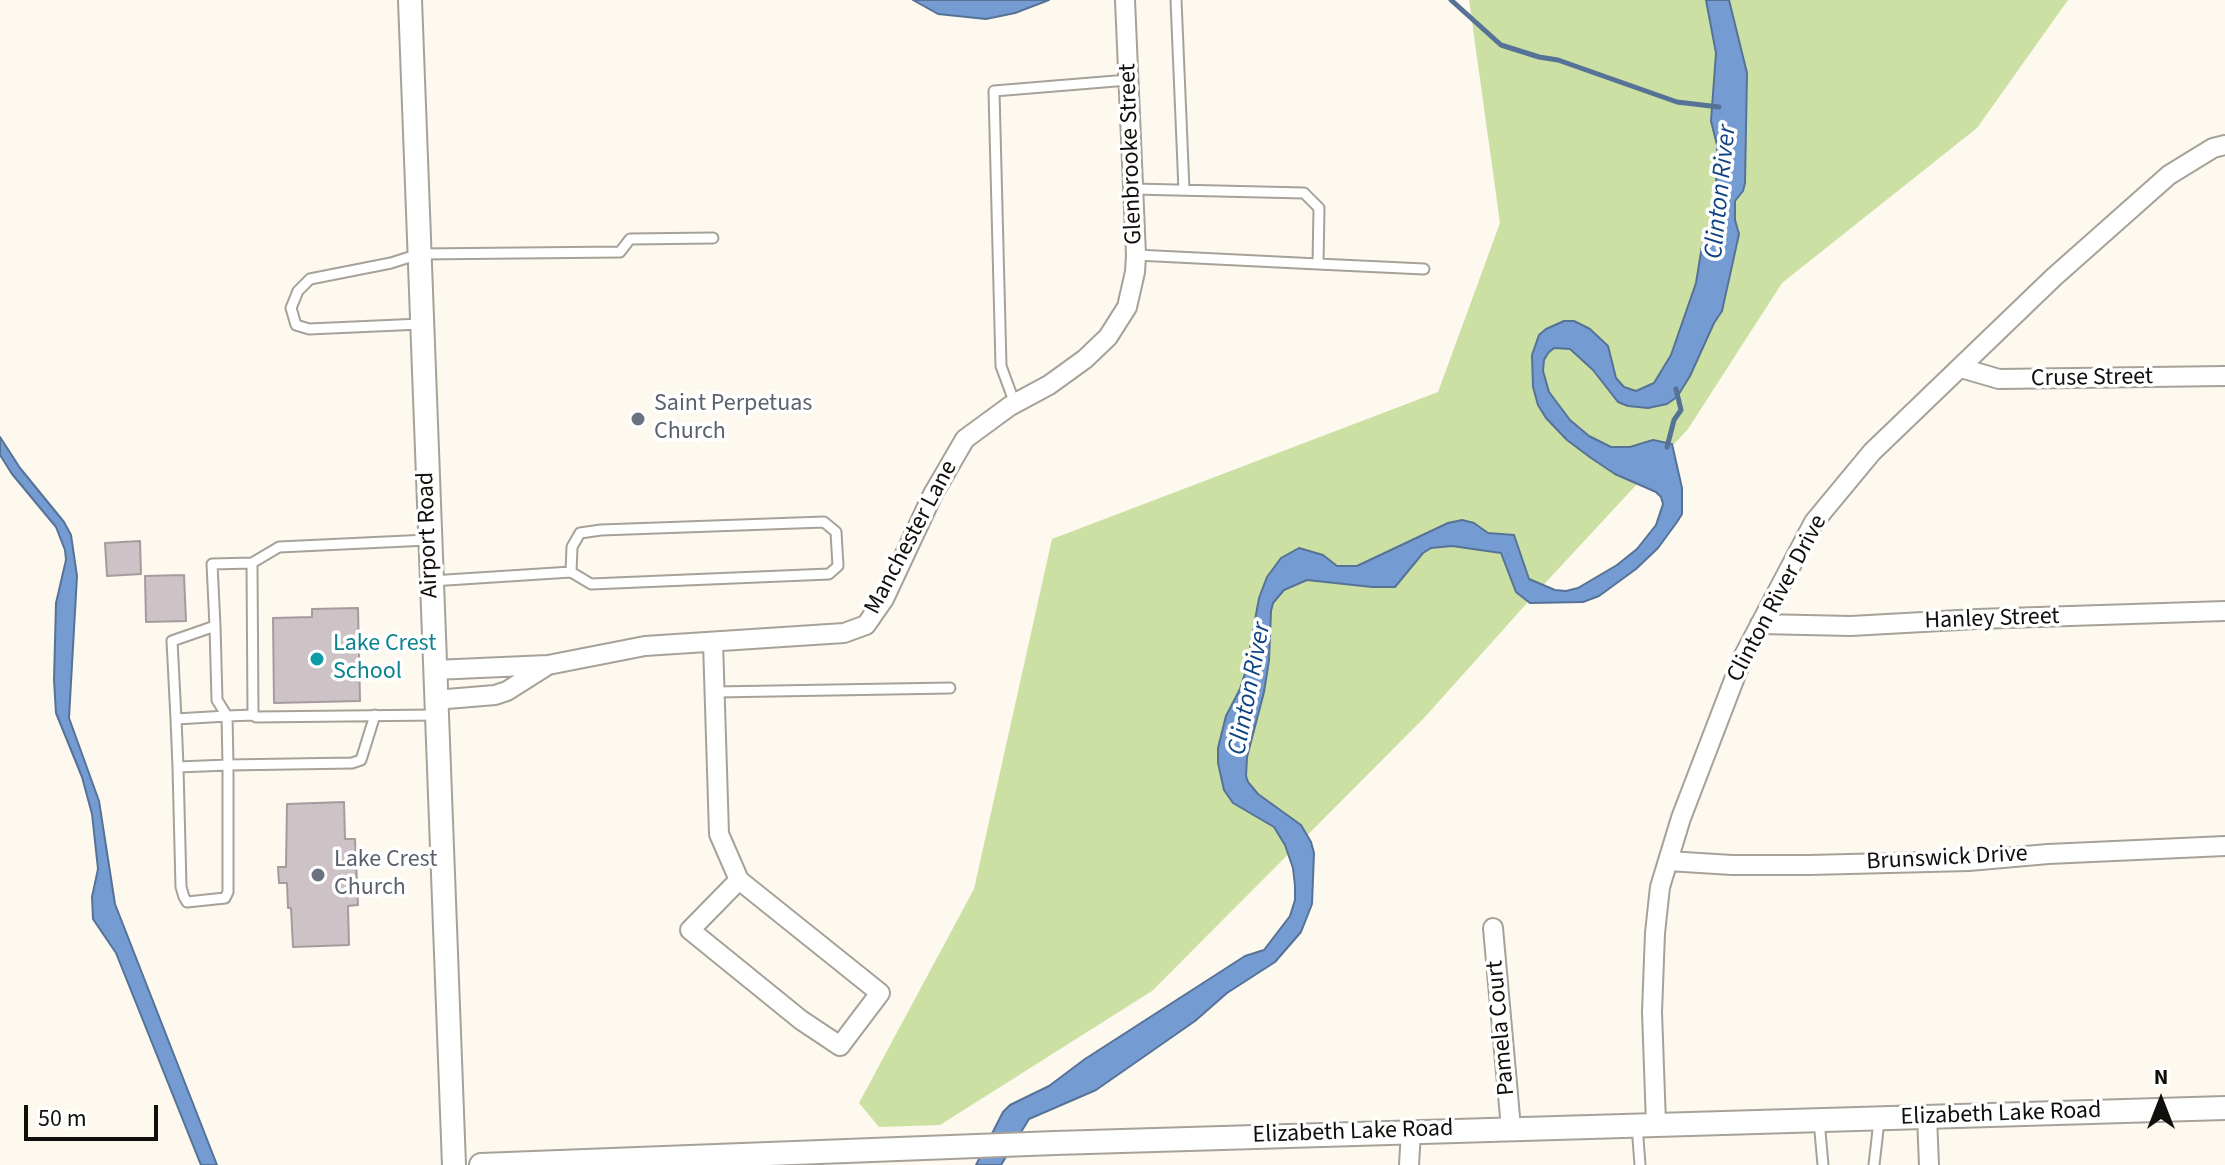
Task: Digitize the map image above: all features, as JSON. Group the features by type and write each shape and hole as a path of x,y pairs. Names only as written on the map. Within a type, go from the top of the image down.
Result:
{"street":[{"name":"Airport Road","path":"410,0 454,1165"},
{"name":"Glenbrooke Street","path":"1125,0 1136,255 1127,307"},
{"name":"Clinton River Drive","path":"1647,1124 1655,933 1660,887 1681,818 1742,659 1814,522 1872,452 2054,277 2169,175 2213,148 2225,145"},
{"name":"Manchester Lane","path":"434,670 548,665 645,646 844,633 866,625 884,599 933,494 965,439 1085,359 1108,337 1127,307"},
{"name":"Cruse Street","path":"1961,368 1999,379 2225,376"},
{"name":"Hanley Street","path":"1760,624 1851,626 2225,611"},
{"path":"713,642 719,834 739,880 880,993 840,1046 801,1020 690,930 739,880"},
{"name":"Manchester Lane","path":"436,708 507,691 548,665"},
{"name":"Brunswick Drive","path":"1668,861 1794,865 1969,861 2225,846"},
{"name":"Pamela Court","path":"1493,928 1511,1128"},
{"name":"Elizabeth Lake Road","path":"481,1165 876,1157 983,1145 2225,1108"},
{"path":"1927,1117 1929,1165"},
{"path":"1409,1165 1411,1131"}],"lane":[{"path":"1176,0 1184,190"},
{"path":"1015,404 1001,366 994,91 1128,80"},
{"path":"1133,189 1304,193 1319,208 1318,264"},
{"path":"421,324 309,329 296,325 291,308 298,291 310,279 391,263 419,254 620,252 630,239 713,238"},
{"path":"1136,255 1424,269"},
{"path":"431,581 571,572 591,584 829,574 838,566 836,532 824,522 580,533 572,547 571,572"},
{"path":"215,626 172,641 181,887 187,902 225,898 228,892 227,716 217,700 215,626 212,564 252,563 279,547 429,540"},
{"path":"252,563 253,715"},
{"path":"715,692 950,688"},
{"path":"176,719 253,715 375,715 436,708"},
{"path":"178,767 352,763 361,760 375,715"},
{"path":"1874,1165 1879,1118"},
{"path":"1819,1120 1823,1165"},
{"path":"1640,1165 1647,1124"}],"green space":[{"path":"1469,0 2068,0 1977,128 1782,283 1688,429 1424,718 1152,991 940,1125 879,1127 859,1103 974,889 1052,539 1438,392 1500,223"}],"water":[{"path":"913,0 1049,0 1015,13 986,19 938,14"},
{"path":"1706,0 1729,0 1747,73 1745,183 1735,201 1739,234 1722,311 1690,376 1677,397 1667,404 1648,408 1618,402 1593,370 1570,349 1554,348 1544,360 1543,371 1549,392 1570,420 1589,436 1611,447 1630,447 1653,440 1672,444 1682,488 1682,514 1677,522 1658,548 1636,569 1599,596 1583,602 1530,603 1516,592 1501,553 1452,546 1431,548 1423,553 1395,587 1307,580 1284,590 1273,603 1271,611 1269,660 1247,757 1246,776 1258,794 1301,825 1311,842 1314,853 1312,904 1301,932 1275,962 1227,993 1195,1021 1096,1090 1029,1119 1001,1165 976,1165 1003,1112 1010,1105 1049,1086 1085,1059 1245,956 1264,950 1290,916 1295,886 1285,845 1274,827 1233,803 1224,790 1218,763 1218,748 1226,716 1246,670 1259,598 1267,577 1281,558 1299,548 1323,555 1337,566 1357,566 1448,523 1462,520 1474,523 1488,533 1514,535 1529,579 1555,590 1566,591 1578,588 1617,565 1637,549 1656,525 1663,504 1656,492 1615,474 1591,458 1567,440 1546,418 1533,387 1532,355 1539,335 1546,329 1564,321 1574,321 1590,329 1608,346 1616,378 1624,387 1636,391 1654,383 1671,355 1696,283 1716,190 1717,145 1711,121 1716,53"},
{"path":"0,437 71,535 77,576 69,718 99,801 115,904 217,1165 201,1165 116,953 93,919 92,897 98,869 92,814 82,777 56,713 56,603 66,560 65,550 56,527 0,455"}],"building":[{"path":"140,541 141,574 107,576 105,543"},
{"path":"184,575 186,621 146,622 145,576"},
{"name":"Lake Crest School","path":"358,608 360,701 274,703 273,618 312,617 312,609"},
{"name":"Lake Crest Church","path":"344,802 345,839 355,839 358,905 348,906 349,945 293,947 287,883 279,883 278,867 286,867 287,804"}],"waterway":[{"path":"1451,0 1501,45 1558,60 1677,102 1719,107"},
{"name":"Clinton River","path":"1667,447 1674,420 1681,410 1676,389"}],"place":[{"name":"Saint Perpetuas Church","path":"638,419"},
{"name":"Lake Crest School","path":"317,659"},
{"name":"Lake Crest Church","path":"318,875"}]}
